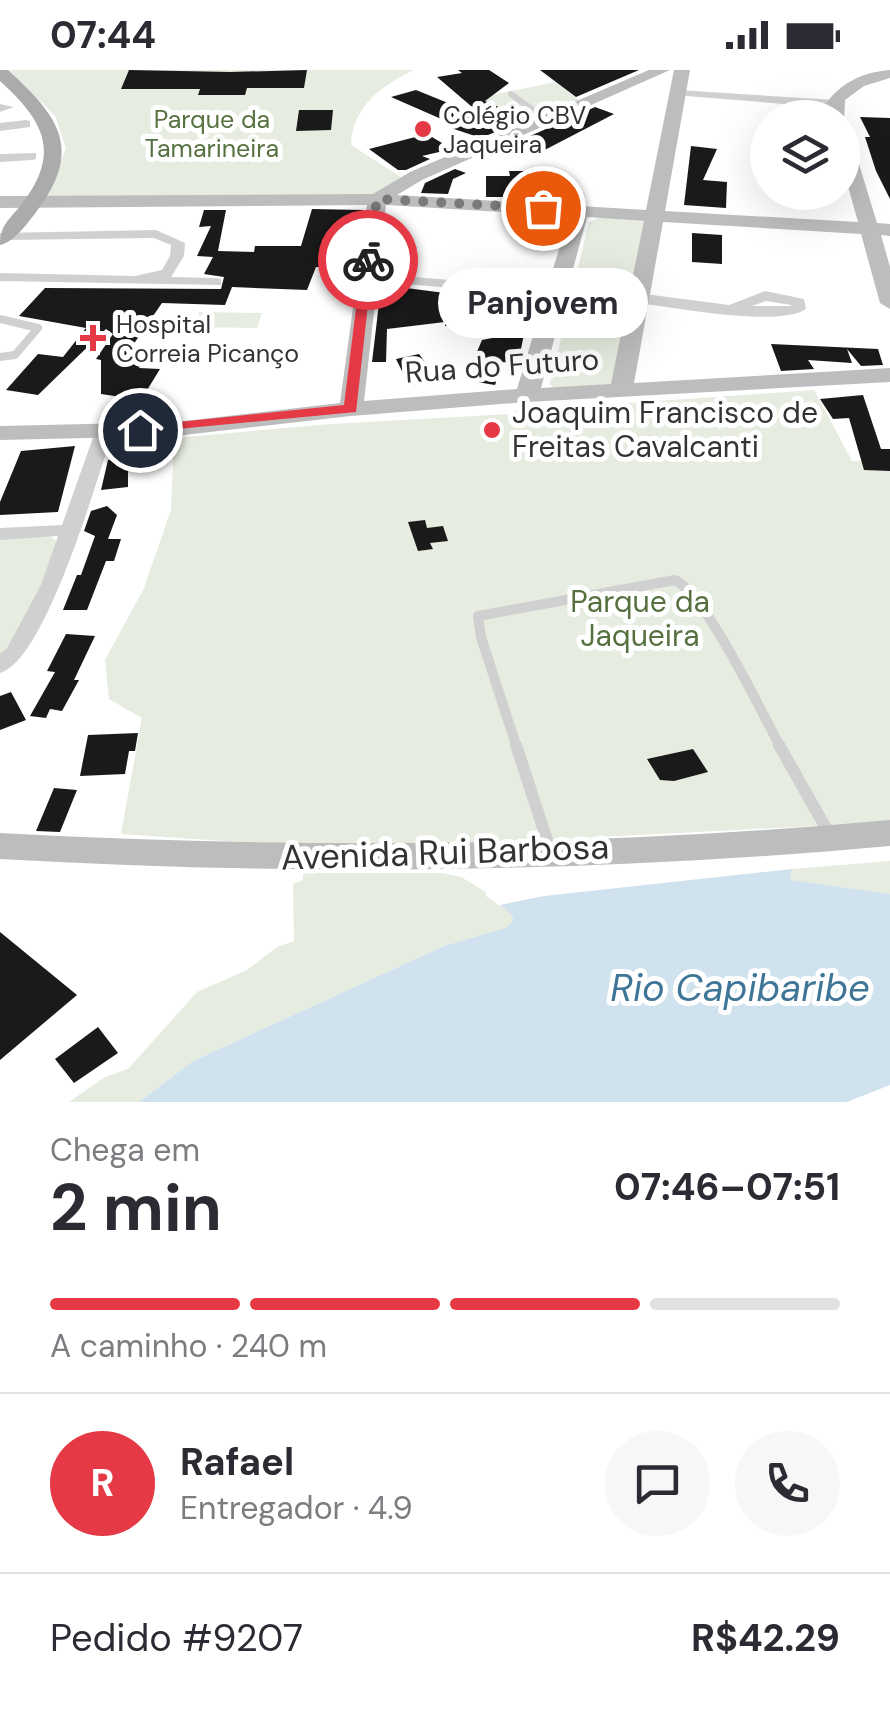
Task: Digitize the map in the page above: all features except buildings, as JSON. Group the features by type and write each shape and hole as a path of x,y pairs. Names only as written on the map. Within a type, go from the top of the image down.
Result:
{"main road":[{"path":"0,72 51,130 54,150 17,201 1,231"},
{"path":"3,105 26,124 35,141 17,201"}],"street":[{"path":"621,390 682,70"},
{"path":"842,100 847,89 889,71"},
{"path":"377,199 416,176 548,121 649,72"},
{"path":"678,93 750,101"},
{"path":"0,127 26,124"},
{"path":"0,158 32,156"},
{"path":"860,178 881,231 890,303"},
{"path":"351,409 377,199"},
{"path":"17,201 377,199 881,231"},
{"path":"527,395 580,210"},
{"path":"1,231 163,236 176,240 180,247 162,276 135,280"},
{"path":"0,277 216,282"},
{"path":"365,277 557,292"},
{"path":"638,298 734,308"},
{"name":"Rua do Futuro","path":"0,434 175,429 527,395 890,375"},
{"path":"0,666 16,652 51,585 104,432"},
{"path":"0,534 72,530"},
{"name":"Avenida Rui Barbosa","path":"0,846 250,858 412,856 772,844 890,834"}],"lane":[{"path":"511,94 548,121"},
{"path":"0,319 38,328 15,354 0,357"},
{"path":"550,849 481,637 478,616 674,580 686,586 704,611 831,838"}],"green space":[{"name":"Parque da Tamarineira","path":"9,70 414,70 371,99 357,119 351,145 404,179 371,197 47,197 66,148 55,116"},
{"path":"556,82 580,101 504,134 497,130 518,115 485,101 492,95"},
{"path":"601,217 645,222 616,385 554,389 550,384 589,222"},
{"path":"199,312 262,313 257,328 194,327"},
{"name":"Parque da Jaqueira","path":"814,390 852,461 890,463 890,822 504,842 294,846 121,834 142,718 109,699 105,660 144,588 171,510 174,438"},
{"path":"51,537 62,545 12,646 0,660 0,538"},
{"path":"890,861 890,894 789,880 792,869"},
{"path":"303,873 441,873 461,877 512,914 513,921 506,929 444,946 193,1061 139,1102 69,1102 105,1077 128,1069 197,992 247,970 277,947 294,941 293,884 303,880"}],"water":[{"name":"Rio Capibaribe","path":"792,869 790,880 890,894 890,1085 847,1102 139,1102 193,1061 444,946 506,928 513,921 512,915 500,905 544,896"}],"way so far":[{"path":"368,260 377,199 543,208"}],"place":[{"name":"Colégio CBV Jaqueira","path":"423,129"},
{"name":"Panjovem","path":"543,208"},
{"name":"Hospital Correia Picanço","path":"93,338"},
{"name":"Joaquim Francisco de Freitas Cavalcanti","path":"492,430"}],"route":[{"path":"140,430 351,409 368,260"}]}
